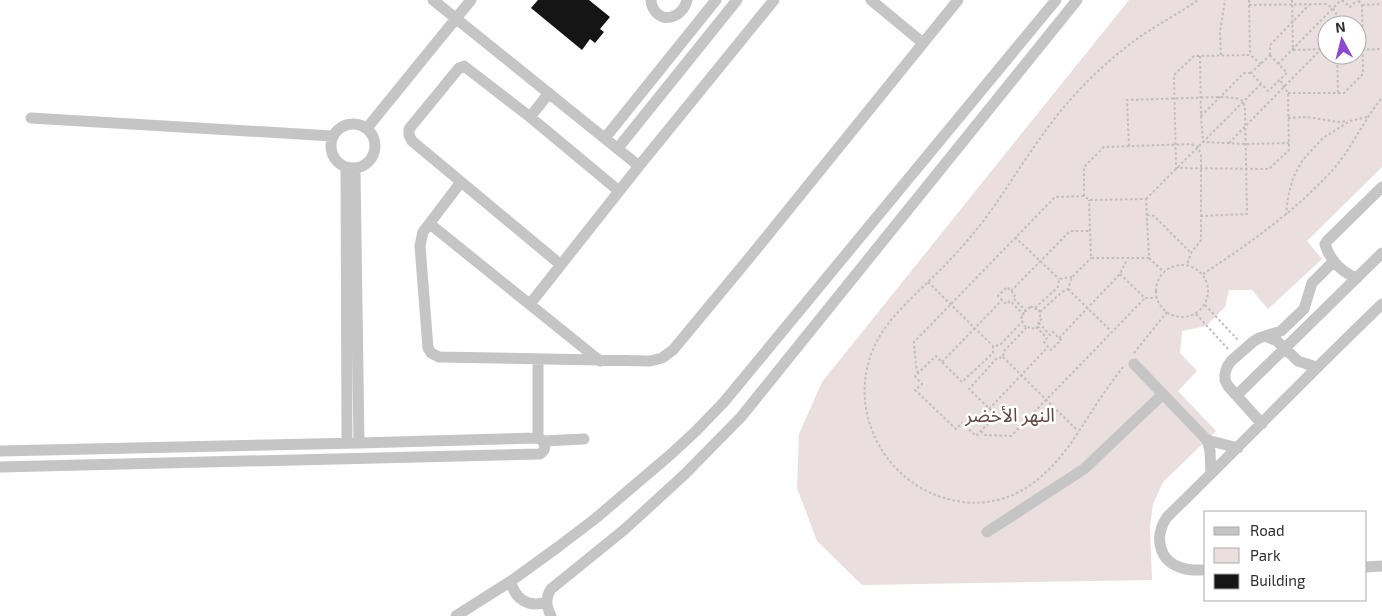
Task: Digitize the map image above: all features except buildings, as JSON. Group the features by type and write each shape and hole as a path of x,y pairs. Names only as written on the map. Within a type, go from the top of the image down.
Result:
{"street":[{"path":"433,0 639,166"},
{"path":"367,128 471,0"},
{"path":"651,0 653,9 660,15 669,18 678,15 685,5 699,22 712,32"},
{"path":"605,138 716,0"},
{"path":"618,148 737,0"},
{"path":"530,304 774,0"},
{"path":"871,0 923,43"},
{"path":"461,182 420,238 428,348 431,354 439,357 600,361 650,361 662,358 673,350 750,257 958,0"},
{"path":"456,616 511,581 566,541 696,431 724,402 1056,0"},
{"path":"551,616 546,602 547,595 551,589 625,529 685,474 741,416 1077,0"},
{"path":"561,265 412,140 409,135 409,128 458,68 464,66 530,117 619,191"},
{"path":"530,117 549,93"},
{"path":"31,118 332,136"},
{"path":"348,124 358,124 367,128 373,137 375,147 372,158 365,165 350,168 338,163 332,155 330,145 332,136 339,128 348,124"},
{"path":"350,168 353,443"},
{"path":"1357,278 1347,274 1334,261 1326,250 1325,244 1382,187"},
{"path":"430,224 600,361"},
{"path":"1237,395 1382,253"},
{"path":"1262,424 1228,386 1225,380 1227,366 1254,341 1281,331 1304,309 1312,283 1334,261"},
{"path":"1204,570 1185,569 1170,562 1165,556 1159,540 1162,524 1166,517 1382,304"},
{"path":"1265,336 1275,340 1298,360 1316,367"},
{"path":"0,467 540,454 545,449 541,440 538,359"},
{"path":"1129,363 1207,440 1210,451 1211,474"},
{"path":"987,532 1084,469 1162,394"},
{"path":"0,451 584,439"},
{"path":"1207,440 1238,448"},
{"path":"188,446 188,463"},
{"path":"1367,567 1382,566"},
{"path":"511,581 514,592 523,601 534,605 546,602"}],"path":[{"path":"1167,312 1103,395 1061,457 1040,477 1014,494 993,501 965,502 948,500 914,484 894,467 878,446 870,426 865,392 867,366 882,331 896,313 950,259 981,224 1049,125 1076,93 1126,47 1198,0"},
{"path":"1221,55 1220,32 1225,0"},
{"path":"1249,0 1250,55"},
{"path":"1292,0 1292,50"},
{"path":"1278,64 1342,0 1350,8 1357,0 1362,5 1362,15"},
{"path":"1251,73 1268,92 1287,73 1270,55 1270,45 1309,4"},
{"path":"1249,5 1326,4 1333,8 1337,15"},
{"path":"1362,5 1382,4"},
{"path":"1292,50 1317,49"},
{"path":"1367,50 1382,50"},
{"path":"1228,143 1317,53"},
{"path":"1200,55 1200,116 1203,142"},
{"path":"1176,168 1174,75 1194,56 1200,55 1250,55 1261,64"},
{"path":"1200,116 1244,73 1251,73 1270,55"},
{"path":"1338,65 1338,93"},
{"path":"1288,93 1344,93 1363,74 1363,65"},
{"path":"1176,168 1269,169 1289,150 1288,93 1280,80"},
{"path":"918,372 914,342 1055,197 1084,196 1089,200 1146,199 1261,84"},
{"path":"1129,146 1127,100 1220,97 1236,98 1243,101"},
{"path":"1203,274 1238,251 1286,215 1320,183 1339,163 1368,116 1382,98"},
{"path":"1201,216 1247,214 1243,101"},
{"path":"1288,118 1338,122 1368,116"},
{"path":"1286,215 1290,187 1302,161 1324,138 1350,121"},
{"path":"1203,142 1289,143"},
{"path":"1084,196 1084,167 1104,146 1191,144 1198,147 1201,155 1201,240 1191,253 1187,264"},
{"path":"1146,199 1148,258"},
{"path":"1089,200 1091,258"},
{"path":"1147,215 1154,216 1191,253"},
{"path":"1011,291 1070,231 1090,231"},
{"path":"1015,237 1059,279"},
{"path":"1040,312 1068,289 1072,277 1091,258 1148,258 1164,272"},
{"path":"1036,327 1047,338 1044,342 1052,350 1061,340 1059,338 1120,274 1128,258"},
{"path":"1187,264 1198,269 1203,274 1209,286 1209,292 1205,305 1196,314 1184,317 1172,315 1162,308 1157,298 1156,286 1164,272 1175,265 1187,264"},
{"path":"1120,274 1145,298 1157,298"},
{"path":"1059,279 1072,277"},
{"path":"1034,309 1058,287 1059,279"},
{"path":"928,282 993,346 993,353 962,382 936,356 915,376 922,384 915,390 956,429 962,423 976,436 996,415 969,389 997,358 1003,357"},
{"path":"1024,315 1010,301 1006,304 998,296 1007,287 1015,295 1013,298 1026,311"},
{"path":"1068,289 1112,332"},
{"path":"981,431 985,436 1011,436 1145,298"},
{"path":"942,362 1002,300"},
{"path":"1205,305 1246,348"},
{"path":"1031,306 1034,309 1039,309 1042,319 1038,322 1039,327 1030,329 1028,326 1024,326 1021,318 1024,315 1023,311 1026,311 1031,306"},
{"path":"1196,314 1236,358"},
{"path":"993,346 1000,345 1023,321"},
{"path":"1038,322 1050,335 1053,332 1059,338"},
{"path":"1003,357 1004,351 1028,326"},
{"path":"989,408 1048,347"},
{"path":"1003,357 1079,431"}],"green space":[{"name":"النهر الأخضر","path":"1129,0 1382,0 1382,167 1307,241 1322,259 1268,309 1252,290 1229,290 1225,307 1206,326 1182,331 1180,353 1197,371 1178,391 1216,431 1163,482 1153,504 1150,527 1152,580 862,585 817,541 797,488 799,434 822,382"}]}
